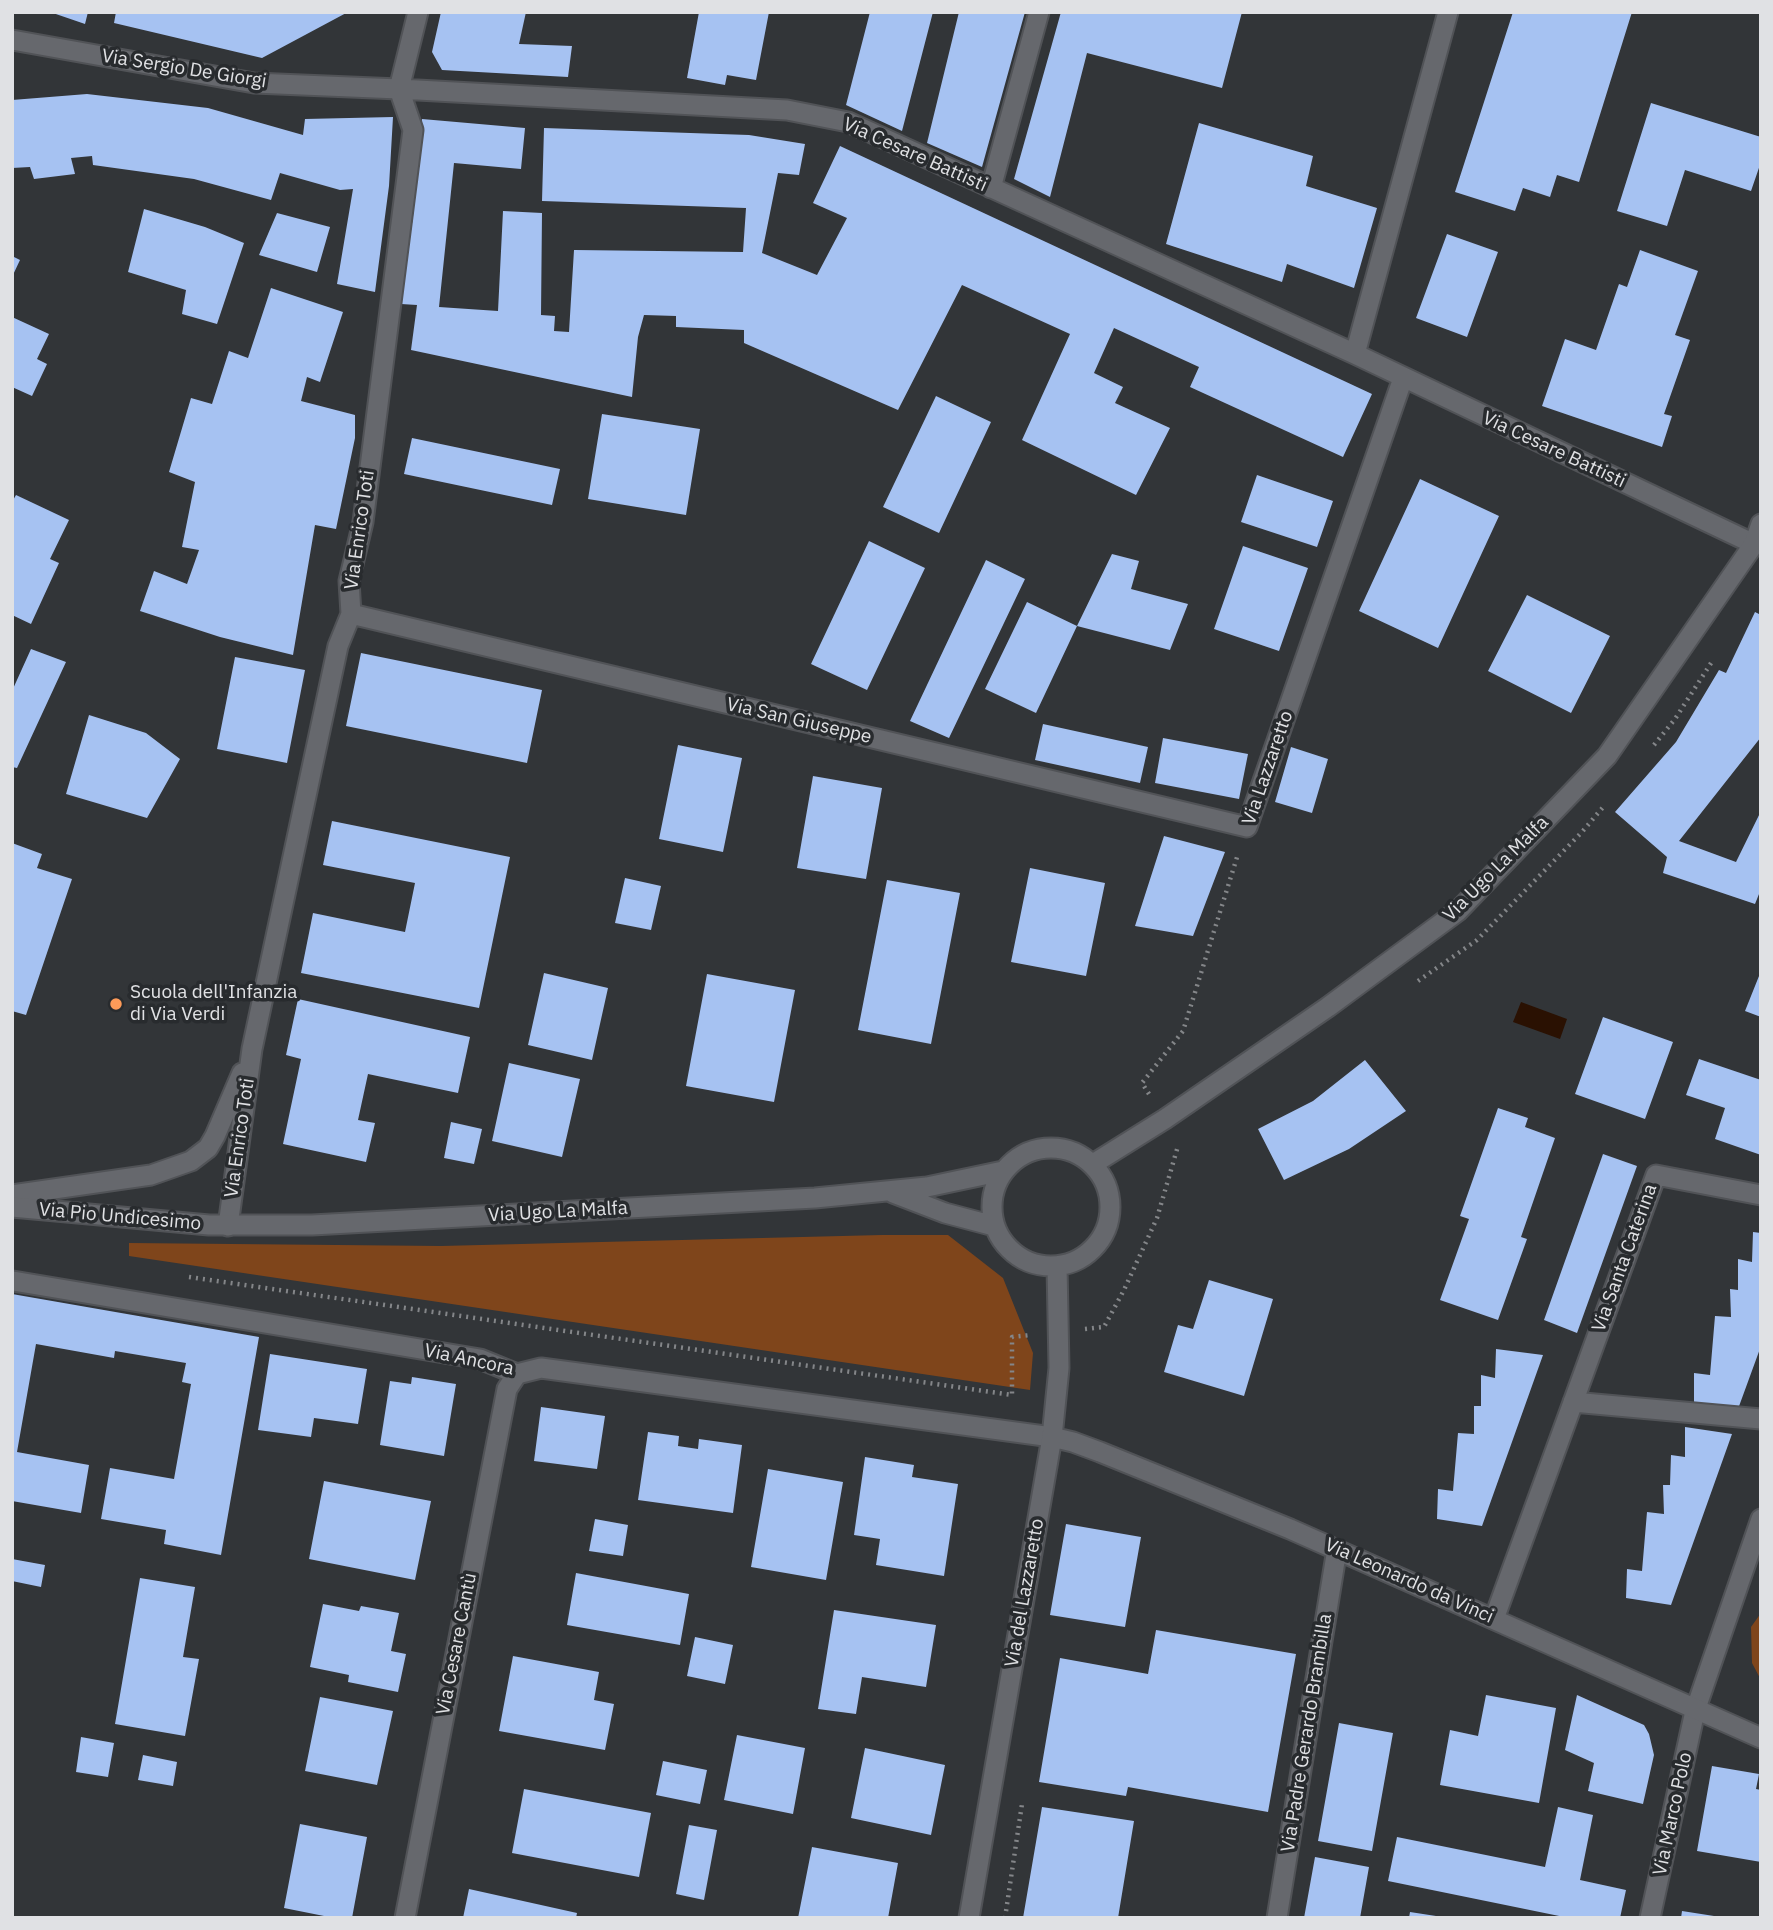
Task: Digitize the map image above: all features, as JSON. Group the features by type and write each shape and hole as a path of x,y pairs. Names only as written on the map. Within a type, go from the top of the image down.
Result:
{"street":[{"path":"399,89 418,12"},
{"path":"991,188 1039,12"},
{"path":"1355,354 1448,12"},
{"name":"Via Sergio De Giorgi","path":"12,40 254,83 399,89"},
{"name":"Via Cesare Battisti","path":"399,89 787,110 848,122 1355,354 1757,546"},
{"name":"Via Enrico Toti","path":"228,1226 252,1049 338,646 351,614 349,581 362,522 413,130 399,89"},
{"name":"Via Lazzaretto","path":"1247,827 1403,378"},
{"name":"Via Ugo La Malfa","path":"228,1226 739,1203 888,1192 948,1184 1003,1171 1017,1157 1036,1148 1057,1147 1077,1152 1093,1164 1165,1119 1328,1007 1458,911 1607,756 1757,546 1761,524"},
{"name":"Via San Giuseppe","path":"351,614 1247,827"},
{"name":"Via Enrico Toti","path":"12,1195 151,1175 191,1161 208,1148 215,1136 252,1049"},
{"path":"1003,1171 994,1188 991,1207 994,1226 1004,1244 1019,1257 1037,1265 1057,1266 1076,1261 1092,1250 1104,1235 1110,1217 1111,1198 1104,1180 1093,1164"},
{"name":"Via Santa Caterina","path":"1494,1619 1656,1175 1761,1195"},
{"name":"Via Ugo La Malfa","path":"888,1192 945,1213 994,1226"},
{"name":"Via Pio Undicesimo","path":"12,1207 228,1226"},
{"name":"Via del Lazzaretto","path":"968,1918 1052,1437 1059,1368 1057,1266"},
{"name":"Via Ancora","path":"13,1281 480,1359 517,1374 541,1368 1052,1437"},
{"name":"Via Cesare Cantù","path":"405,1918 507,1389 517,1374"},
{"path":"1573,1402 1761,1419"},
{"name":"Via Leonardo da Vinci","path":"1052,1437 1100,1452 1336,1549 1695,1711 1761,1738"},
{"name":"Via Marco Polo","path":"1650,1918 1695,1711 1761,1519"},
{"name":"Via Padre Gerardo Brambilla","path":"1277,1918 1336,1549"}],"path":[{"name":"Via Lazzaretto","path":"1165,1119 1142,1083 1182,1031 1247,827"},
{"path":"186,1277 1012,1395 1012,1337 1104,1328"}],"shaded area":[{"path":"1521,1002 1567,1019 1560,1039 1513,1022"},
{"path":"948,1235 1003,1278 1033,1353 1030,1390 129,1256 129,1243 441,1246"},
{"path":"1761,1613 1761,1680 1752,1663 1751,1627"}],"building":[{"path":"50,12 88,12 85,24"},
{"path":"116,12 348,12 262,58 114,23"},
{"path":"441,12 526,12 519,44 572,46 568,77 442,70 432,52"},
{"path":"699,12 769,12 756,80 727,75 725,85 687,78"},
{"path":"870,12 933,12 902,131 846,105"},
{"path":"959,12 1025,12 982,167 927,143"},
{"path":"1061,12 1242,12 1222,88 1087,53 1050,197 1014,179"},
{"path":"1513,12 1632,12 1579,182 1557,175 1550,197 1523,188 1515,211 1455,192"},
{"path":"87,94 208,108 303,135 305,119 393,117 389,186 375,292 337,284 353,189 340,190 280,173 271,200 194,179 93,165 92,156 71,158 75,174 34,179 30,167 12,168 12,100"},
{"path":"1651,103 1761,137 1761,162 1751,191 1685,170 1667,226 1617,211"},
{"path":"422,119 525,128 521,169 454,163 439,307 498,311 503,211 542,213 541,315 555,316 554,331 569,332 574,250 743,252 746,208 542,201 544,128 749,135 805,144 799,175 778,173 762,253 817,275 847,218 813,203 840,146 1372,394 1343,457 1190,387 1199,367 1114,328 1094,373 1123,387 1115,403 1170,428 1136,495 1022,440 1070,334 962,285 898,410 744,343 744,330 676,327 676,316 644,315 638,337 632,397 411,350 417,305 401,304"},
{"path":"1199,123 1313,156 1306,186 1377,208 1354,288 1287,264 1282,282 1166,244"},
{"path":"144,209 205,227 244,243 217,324 182,314 186,290 128,272"},
{"path":"277,213 330,227 317,272 259,255"},
{"path":"1447,234 1498,252 1467,337 1416,318"},
{"path":"1640,250 1698,271 1675,335 1690,340 1664,414 1672,416 1662,447 1542,406 1565,339 1596,350 1619,284 1627,287"},
{"path":"12,256 20,260 12,277"},
{"path":"271,288 343,312 320,382 307,377 301,401 355,415 355,438 336,529 315,525 293,655 220,637 140,611 154,571 187,584 199,550 182,547 195,482 169,472 191,398 212,404 229,351 248,358"},
{"path":"12,317 49,334 37,359 47,364 32,396 12,387"},
{"path":"936,396 991,422 939,533 883,507"},
{"path":"602,414 700,429 686,515 588,499"},
{"path":"412,438 560,469 552,505 404,474"},
{"path":"1257,475 1333,501 1317,547 1241,522"},
{"path":"1420,479 1499,516 1438,648 1359,611"},
{"path":"16,495 69,520 50,559 59,563 31,624 12,615 12,502"},
{"path":"869,541 925,568 867,690 811,664"},
{"path":"1243,546 1308,568 1279,651 1214,629"},
{"path":"1112,554 1139,561 1131,589 1188,604 1170,650 1077,626"},
{"path":"986,560 1025,579 949,738 910,721"},
{"path":"1527,595 1610,636 1571,713 1488,671"},
{"path":"1027,602 1077,626 1036,713 985,689"},
{"path":"1755,612 1761,615 1761,737 1679,841 1736,862 1761,811 1761,889 1755,904 1663,873 1667,857 1615,812 1676,742 1719,670 1726,673"},
{"path":"31,649 66,662 17,768 12,767 12,691"},
{"path":"361,653 542,690 527,763 346,726"},
{"path":"235,657 305,670 287,763 217,749"},
{"path":"89,715 146,733 180,759 147,818 66,794"},
{"path":"1043,724 1148,747 1140,783 1035,760"},
{"path":"1163,738 1248,754 1239,799 1155,783"},
{"path":"678,745 742,758 723,852 659,839"},
{"path":"1291,747 1328,759 1312,813 1275,802"},
{"path":"813,776 882,788 866,879 797,868"},
{"path":"332,821 510,857 479,1008 301,973 313,913 405,932 415,883 323,865"},
{"path":"1164,836 1225,852 1193,936 1135,926"},
{"path":"12,843 42,854 37,868 72,879 26,1015 12,1011"},
{"path":"1030,868 1105,883 1086,976 1011,962"},
{"path":"625,878 661,886 651,930 615,923"},
{"path":"887,880 960,893 931,1044 858,1030"},
{"path":"1761,971 1761,1017 1745,1011"},
{"path":"544,973 608,988 592,1060 528,1045"},
{"path":"707,974 795,990 774,1102 686,1086"},
{"path":"298,999 470,1037 458,1093 368,1074 358,1120 375,1123 366,1162 283,1144 301,1059 286,1055"},
{"path":"1603,1017 1673,1042 1645,1119 1575,1094"},
{"path":"1699,1059 1761,1080 1761,1155 1715,1139 1725,1108 1686,1095"},
{"path":"1365,1060 1406,1111 1349,1149 1284,1180 1258,1129 1313,1101"},
{"path":"509,1063 580,1079 562,1157 492,1141"},
{"path":"1498,1108 1528,1118 1525,1127 1555,1138 1521,1237 1527,1239 1498,1320 1440,1300 1469,1219 1460,1216"},
{"path":"451,1122 482,1129 474,1164 444,1158"},
{"path":"1603,1154 1637,1166 1577,1333 1544,1320"},
{"path":"1753,1232 1761,1233 1761,1346 1738,1409 1694,1402 1694,1373 1710,1375 1715,1316 1731,1317 1730,1289 1738,1290 1738,1259 1752,1262"},
{"path":"1209,1280 1273,1299 1244,1396 1164,1372 1178,1325 1193,1329"},
{"path":"12,1294 259,1337 221,1555 164,1544 166,1530 101,1519 110,1468 174,1479 191,1384 182,1382 186,1363 115,1351 114,1358 36,1344 17,1452 89,1465 81,1513 12,1501"},
{"path":"1496,1349 1543,1355 1482,1526 1437,1519 1438,1489 1453,1491 1458,1433 1474,1434 1474,1406 1481,1406 1481,1375 1495,1378"},
{"path":"270,1354 367,1369 358,1424 314,1418 311,1437 258,1430"},
{"path":"412,1377 456,1384 444,1456 380,1445 390,1381 411,1384"},
{"path":"541,1407 605,1416 597,1469 534,1461"},
{"path":"1685,1427 1732,1434 1671,1605 1626,1598 1627,1569 1642,1571 1647,1512 1664,1514 1663,1485 1670,1485 1671,1455 1685,1457"},
{"path":"648,1432 679,1436 678,1446 698,1449 699,1439 742,1445 733,1513 638,1500"},
{"path":"865,1457 914,1465 912,1477 958,1484 944,1576 876,1565 880,1539 854,1535"},
{"path":"768,1469 843,1482 826,1580 751,1567"},
{"path":"324,1481 431,1501 415,1580 309,1559"},
{"path":"595,1519 628,1525 623,1556 589,1551"},
{"path":"1066,1524 1141,1537 1125,1627 1050,1615"},
{"path":"12,1559 45,1565 41,1587 12,1581"},
{"path":"576,1573 689,1594 680,1645 567,1625"},
{"path":"140,1578 195,1587 183,1657 199,1659 185,1736 115,1724"},
{"path":"323,1604 359,1611 361,1606 399,1613 391,1651 406,1654 398,1692 348,1682 349,1675 310,1667"},
{"path":"834,1610 936,1625 926,1687 862,1677 856,1714 818,1709"},
{"path":"1156,1630 1296,1654 1268,1812 1128,1787 1126,1796 1039,1782 1060,1658 1148,1674"},
{"path":"695,1637 733,1645 725,1684 687,1676"},
{"path":"513,1656 599,1672 594,1700 614,1704 605,1750 499,1731"},
{"path":"1486,1695 1556,1708 1539,1803 1440,1785 1450,1730 1478,1736"},
{"path":"1577,1695 1644,1725 1654,1755 1643,1804 1588,1791 1594,1763 1565,1750"},
{"path":"320,1697 393,1711 377,1785 305,1771"},
{"path":"1339,1723 1393,1733 1372,1851 1318,1841"},
{"path":"737,1735 805,1748 793,1814 724,1800"},
{"path":"81,1737 114,1743 108,1777 76,1772"},
{"path":"865,1748 945,1765 931,1835 851,1818"},
{"path":"143,1755 177,1762 173,1786 138,1780"},
{"path":"663,1761 707,1770 700,1804 656,1795"},
{"path":"1712,1766 1759,1774 1756,1789 1761,1790 1761,1862 1697,1851"},
{"path":"524,1789 651,1813 639,1877 512,1853"},
{"path":"1042,1807 1134,1821 1118,1918 1023,1918"},
{"path":"1558,1807 1593,1815 1580,1880 1626,1890 1620,1918 1569,1918 1388,1881 1397,1837 1545,1867"},
{"path":"300,1824 367,1837 352,1918 334,1918 284,1908"},
{"path":"689,1825 717,1830 704,1900 676,1894"},
{"path":"812,1847 898,1863 888,1918 798,1918"},
{"path":"1315,1857 1369,1867 1360,1918 1304,1918"},
{"path":"469,1889 577,1913 576,1918 463,1918"},
{"path":"1682,1911 1714,1916 1681,1918"},
{"path":"1410,1912 1436,1916 1436,1918 1409,1918"}],"place":[{"name":"Scuola dell'Infanzia di Via Verdi","path":"116,1004"}]}
